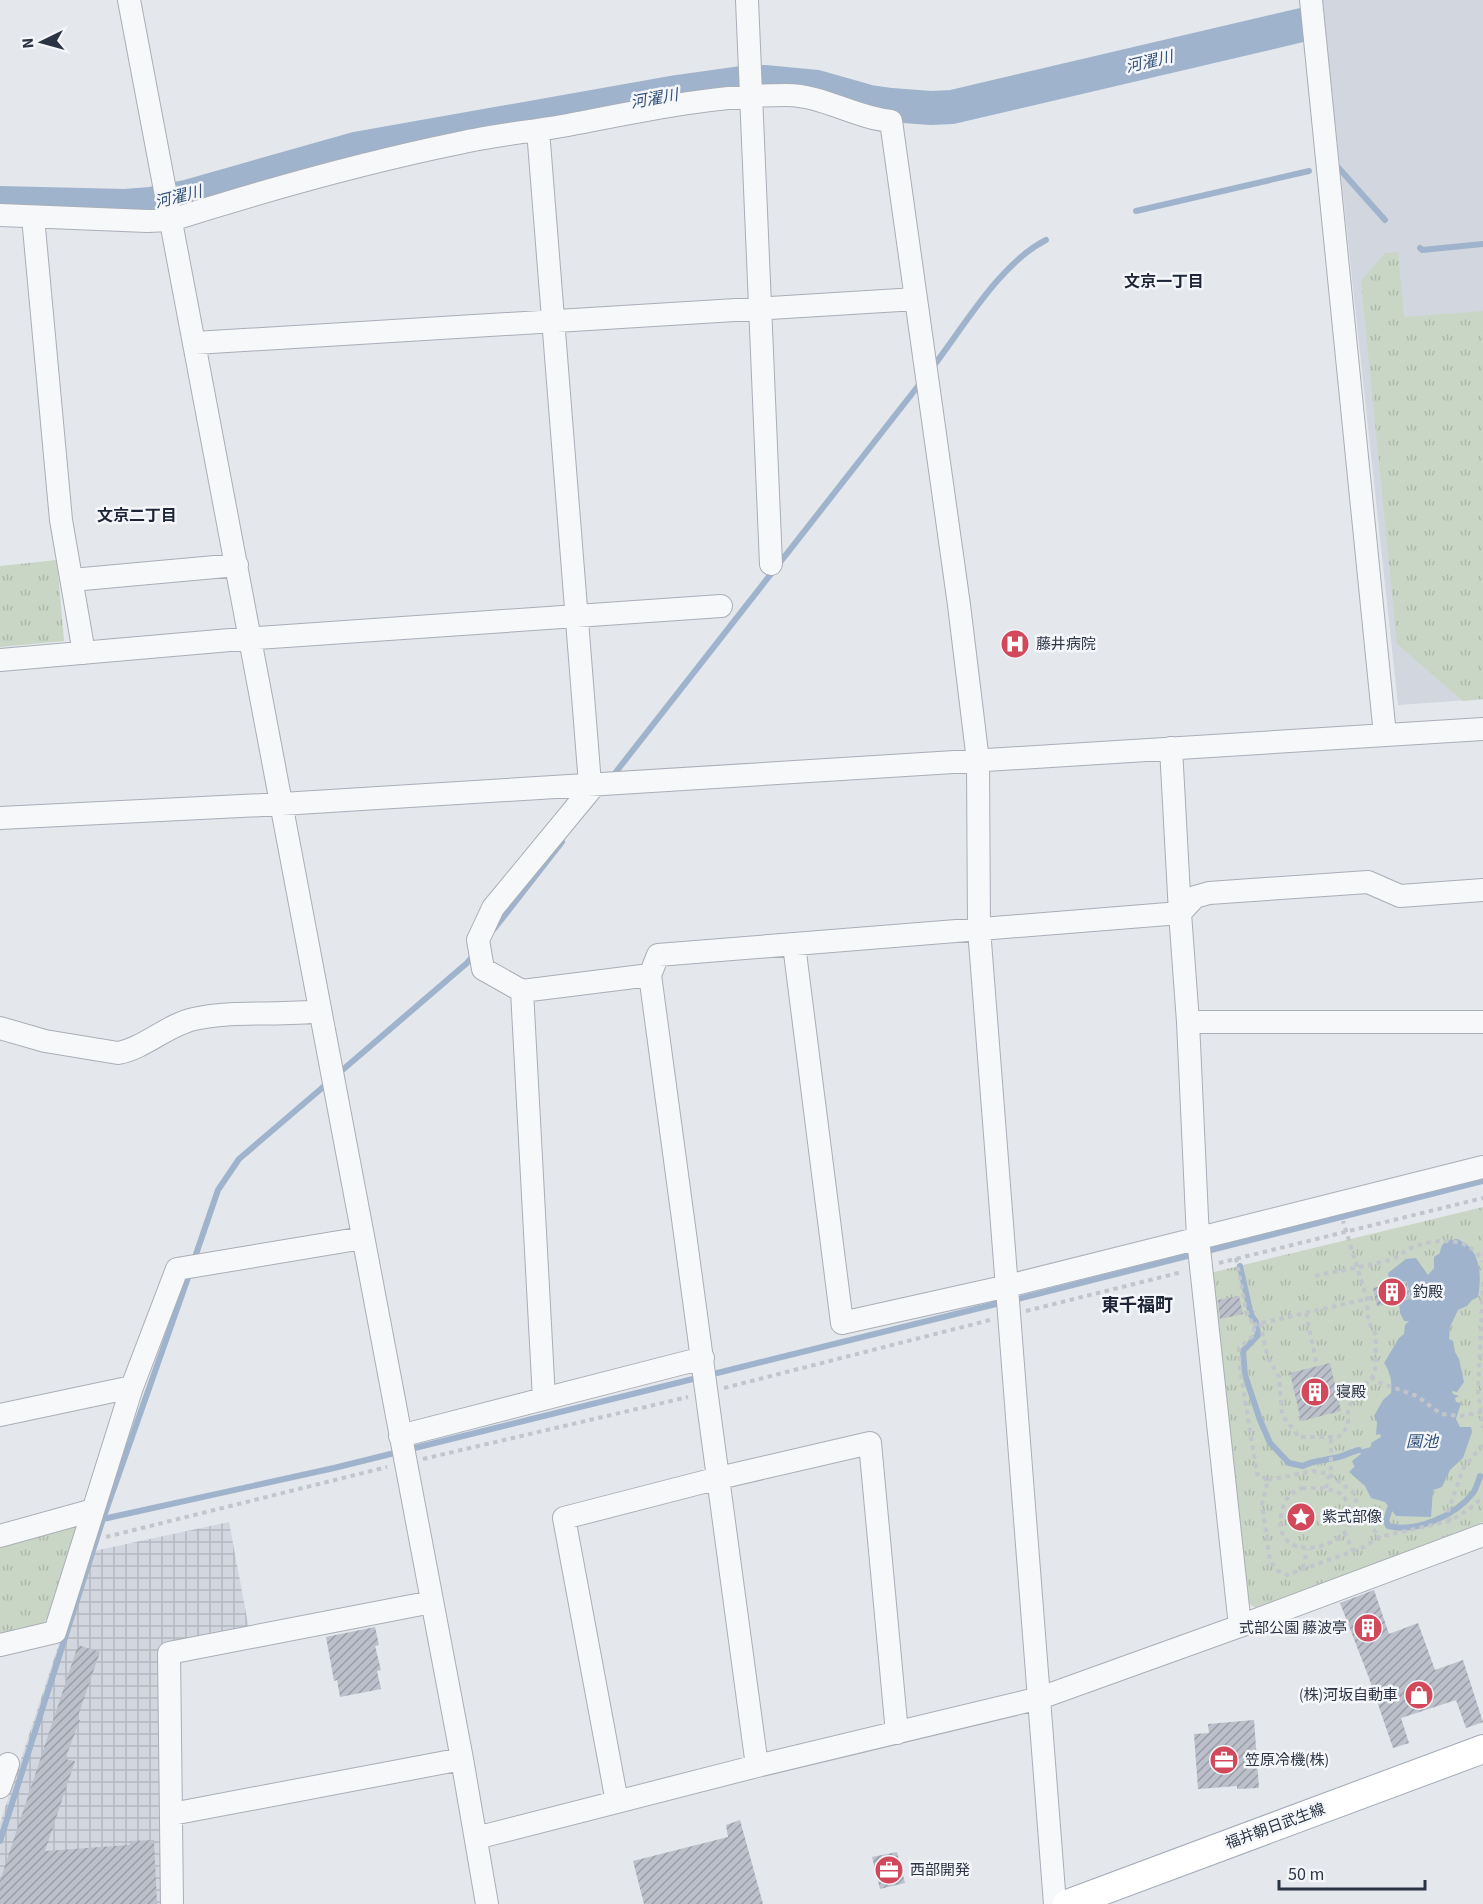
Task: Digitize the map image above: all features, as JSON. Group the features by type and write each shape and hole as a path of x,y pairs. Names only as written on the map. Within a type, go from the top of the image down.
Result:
{"main road":[{"name":"福井朝日武生線","path":"1067,1904 1483,1749"}],"street":[{"path":"129,0 462,1759 487,1904"},
{"path":"747,0 771,564"},
{"path":"1311,0 1385,735"},
{"path":"0,215 171,220 264,190 357,165 462,142 671,106 751,96 804,96 878,120 891,121 959,605 978,761 979,929 1055,1904"},
{"path":"538,130 576,617 593,783 493,908 478,940 483,969 522,991 650,975"},
{"path":"33,217 61,520 84,653"},
{"path":"195,344 916,299"},
{"path":"72,580 237,565"},
{"path":"0,660 250,639 721,606"},
{"path":"0,818 282,804 1483,729"},
{"path":"1171,748 1188,1022 1198,1239 1240,1626"},
{"path":"757,1766 650,975 658,955 1180,913 1195,897 1209,893 1368,882 1400,896 1483,890"},
{"path":"794,945 842,1323 1008,1286 1483,1167"},
{"path":"522,991 544,1399"},
{"path":"0,1028 45,1041 118,1053 129,1051 162,1032 191,1020 243,1014 300,1014 320,1011"},
{"path":"1188,1022 1483,1022"},
{"path":"0,1645 55,1632 132,1388 177,1269 363,1238"},
{"path":"400,1436 703,1358"},
{"path":"0,1414 132,1388"},
{"path":"617,1802 564,1518 718,1478 870,1443 897,1733"},
{"path":"0,1536 93,1510"},
{"path":"476,1838 757,1766 1040,1698 1483,1535"},
{"path":"172,1904 169,1653 432,1602"},
{"path":"172,1814 462,1759"},
{"path":"0,1766 8,1764 0,1787"}],"path":[{"path":"105,1537 707,1392 1483,1198"},
{"path":"1260,1323 1268,1358 1278,1377 1282,1415 1290,1428 1299,1437 1338,1437 1348,1424 1348,1409 1357,1389 1375,1373 1376,1335 1368,1321 1367,1299 1339,1203"},
{"path":"1316,1276 1391,1260 1412,1247 1435,1241 1456,1240 1478,1252 1483,1262"},
{"path":"1236,1258 1254,1335 1239,1348 1240,1369 1257,1474 1268,1480 1313,1471 1329,1474 1353,1492 1359,1508 1379,1537"},
{"path":"1483,1282 1478,1392 1483,1428"},
{"path":"1253,1325 1375,1297"},
{"path":"1305,1313 1317,1366"},
{"path":"1371,1377 1378,1382 1417,1396 1441,1414 1461,1416 1482,1413"},
{"path":"1326,1488 1331,1437"},
{"path":"1450,1521 1448,1512 1463,1469 1483,1444"},
{"path":"1268,1480 1262,1504 1270,1561 1278,1571 1287,1575 1353,1551 1379,1537 1450,1521 1483,1497"},
{"path":"1302,1488 1326,1488 1342,1494 1351,1513 1350,1523 1338,1539 1307,1549 1293,1545 1284,1535 1280,1521 1282,1506 1293,1492 1302,1488"},
{"path":"1351,1513 1359,1508"},
{"path":"1344,1532 1353,1551"},
{"path":"1303,1569 1307,1549"}],"shaded area":[{"path":"1322,0 1483,0 1483,699 1398,705"},
{"path":"229,1522 249,1629 159,1647 161,1904 0,1904 0,1823 89,1552"}],"green space":[{"path":"1398,252 1404,317 1483,311 1483,699 1463,701 1397,644 1361,281 1385,253"},
{"path":"57,560 64,641 0,647 0,566"},
{"path":"1483,1207 1483,1522 1257,1609 1246,1602 1210,1273"},
{"path":"79,1526 49,1616 38,1630 0,1639 0,1540"}],"water":[{"name":"園池","path":"1457,1239 1465,1243 1475,1256 1480,1280 1478,1297 1458,1310 1450,1327 1449,1339 1453,1341 1464,1382 1457,1392 1452,1391 1453,1394 1459,1396 1455,1398 1456,1402 1461,1403 1456,1419 1460,1427 1471,1427 1472,1432 1463,1458 1450,1470 1442,1487 1433,1490 1431,1517 1396,1516 1385,1502 1371,1498 1365,1486 1349,1472 1355,1466 1352,1461 1361,1454 1359,1450 1371,1447 1371,1443 1381,1437 1380,1434 1376,1435 1377,1422 1374,1416 1383,1400 1391,1393 1390,1374 1384,1363 1399,1338 1404,1334 1405,1325 1409,1321 1404,1321 1399,1304 1396,1302 1411,1299 1407,1281 1390,1284 1388,1273 1406,1259 1416,1258 1428,1275 1434,1268 1434,1257 1440,1253 1443,1244"}],"building":[{"name":"釣殿","path":"1407,1281 1410,1299 1377,1306 1373,1288"},
{"path":"1239,1296 1243,1314 1220,1319 1218,1300"},
{"name":"寝殿","path":"1330,1363 1341,1411 1301,1421 1290,1373"},
{"path":"1374,1590 1389,1634 1418,1623 1435,1670 1463,1660 1483,1722 1466,1728 1456,1700 1401,1718 1409,1743 1393,1748 1340,1603"},
{"path":"375,1627 379,1645 375,1646 381,1670 377,1671 381,1689 340,1697 337,1680 334,1681 326,1637"},
{"path":"78,1645 100,1652 77,1719 80,1720 65,1759 75,1761 45,1851 130,1845 130,1841 154,1840 157,1904 0,1904 0,1881"},
{"path":"1254,1720 1259,1788 1237,1789 1237,1786 1198,1789 1194,1734 1209,1733 1208,1724"},
{"path":"740,1820 763,1904 644,1904 633,1861 728,1837 726,1825"},
{"path":"897,1852 905,1883 880,1889 872,1857"}],"waterway":[{"name":"河濯川","path":"0,203 125,206 151,204 186,197 355,149 677,92 741,83 764,82 817,87 870,102 891,105 952,107 1306,24"},
{"path":"1336,165 1385,220"},
{"path":"1136,211 1309,171"},
{"path":"932,368 998,280 1029,250 1046,240"},
{"path":"1420,248 1422,250 1483,244"},
{"path":"612,777 922,381"},
{"path":"494,929 562,842"},
{"path":"339,1073 467,963 475,953"},
{"path":"194,1260 218,1190 239,1159 329,1082"},
{"path":"1014,1300 1483,1181"},
{"path":"1240,1266 1258,1335 1243,1351 1245,1375 1270,1443 1289,1463 1303,1466 1359,1450"},
{"path":"0,1841 103,1519 190,1272"},
{"path":"103,1519 334,1468 1004,1302"},
{"path":"1390,1508 1386,1521 1388,1526 1411,1527 1434,1521 1456,1509 1465,1501 1474,1491 1480,1476"}],"place":[{"name":"藤井病院","path":"1015,644"},
{"name":"釣殿","path":"1392,1292"},
{"name":"寝殿","path":"1315,1392"},
{"name":"紫式部像","path":"1301,1517"},
{"name":"式部公園 藤波亭","path":"1368,1628"},
{"name":"(株)河坂自動車","path":"1419,1695"},
{"name":"笠原冷機(株)","path":"1224,1760"},
{"name":"西部開発","path":"889,1870"}],"district":[{"name":"文京一丁目","path":"1164,281"},
{"name":"文京二丁目","path":"137,515"},
{"name":"東千福町","path":"1137,1305"}]}
